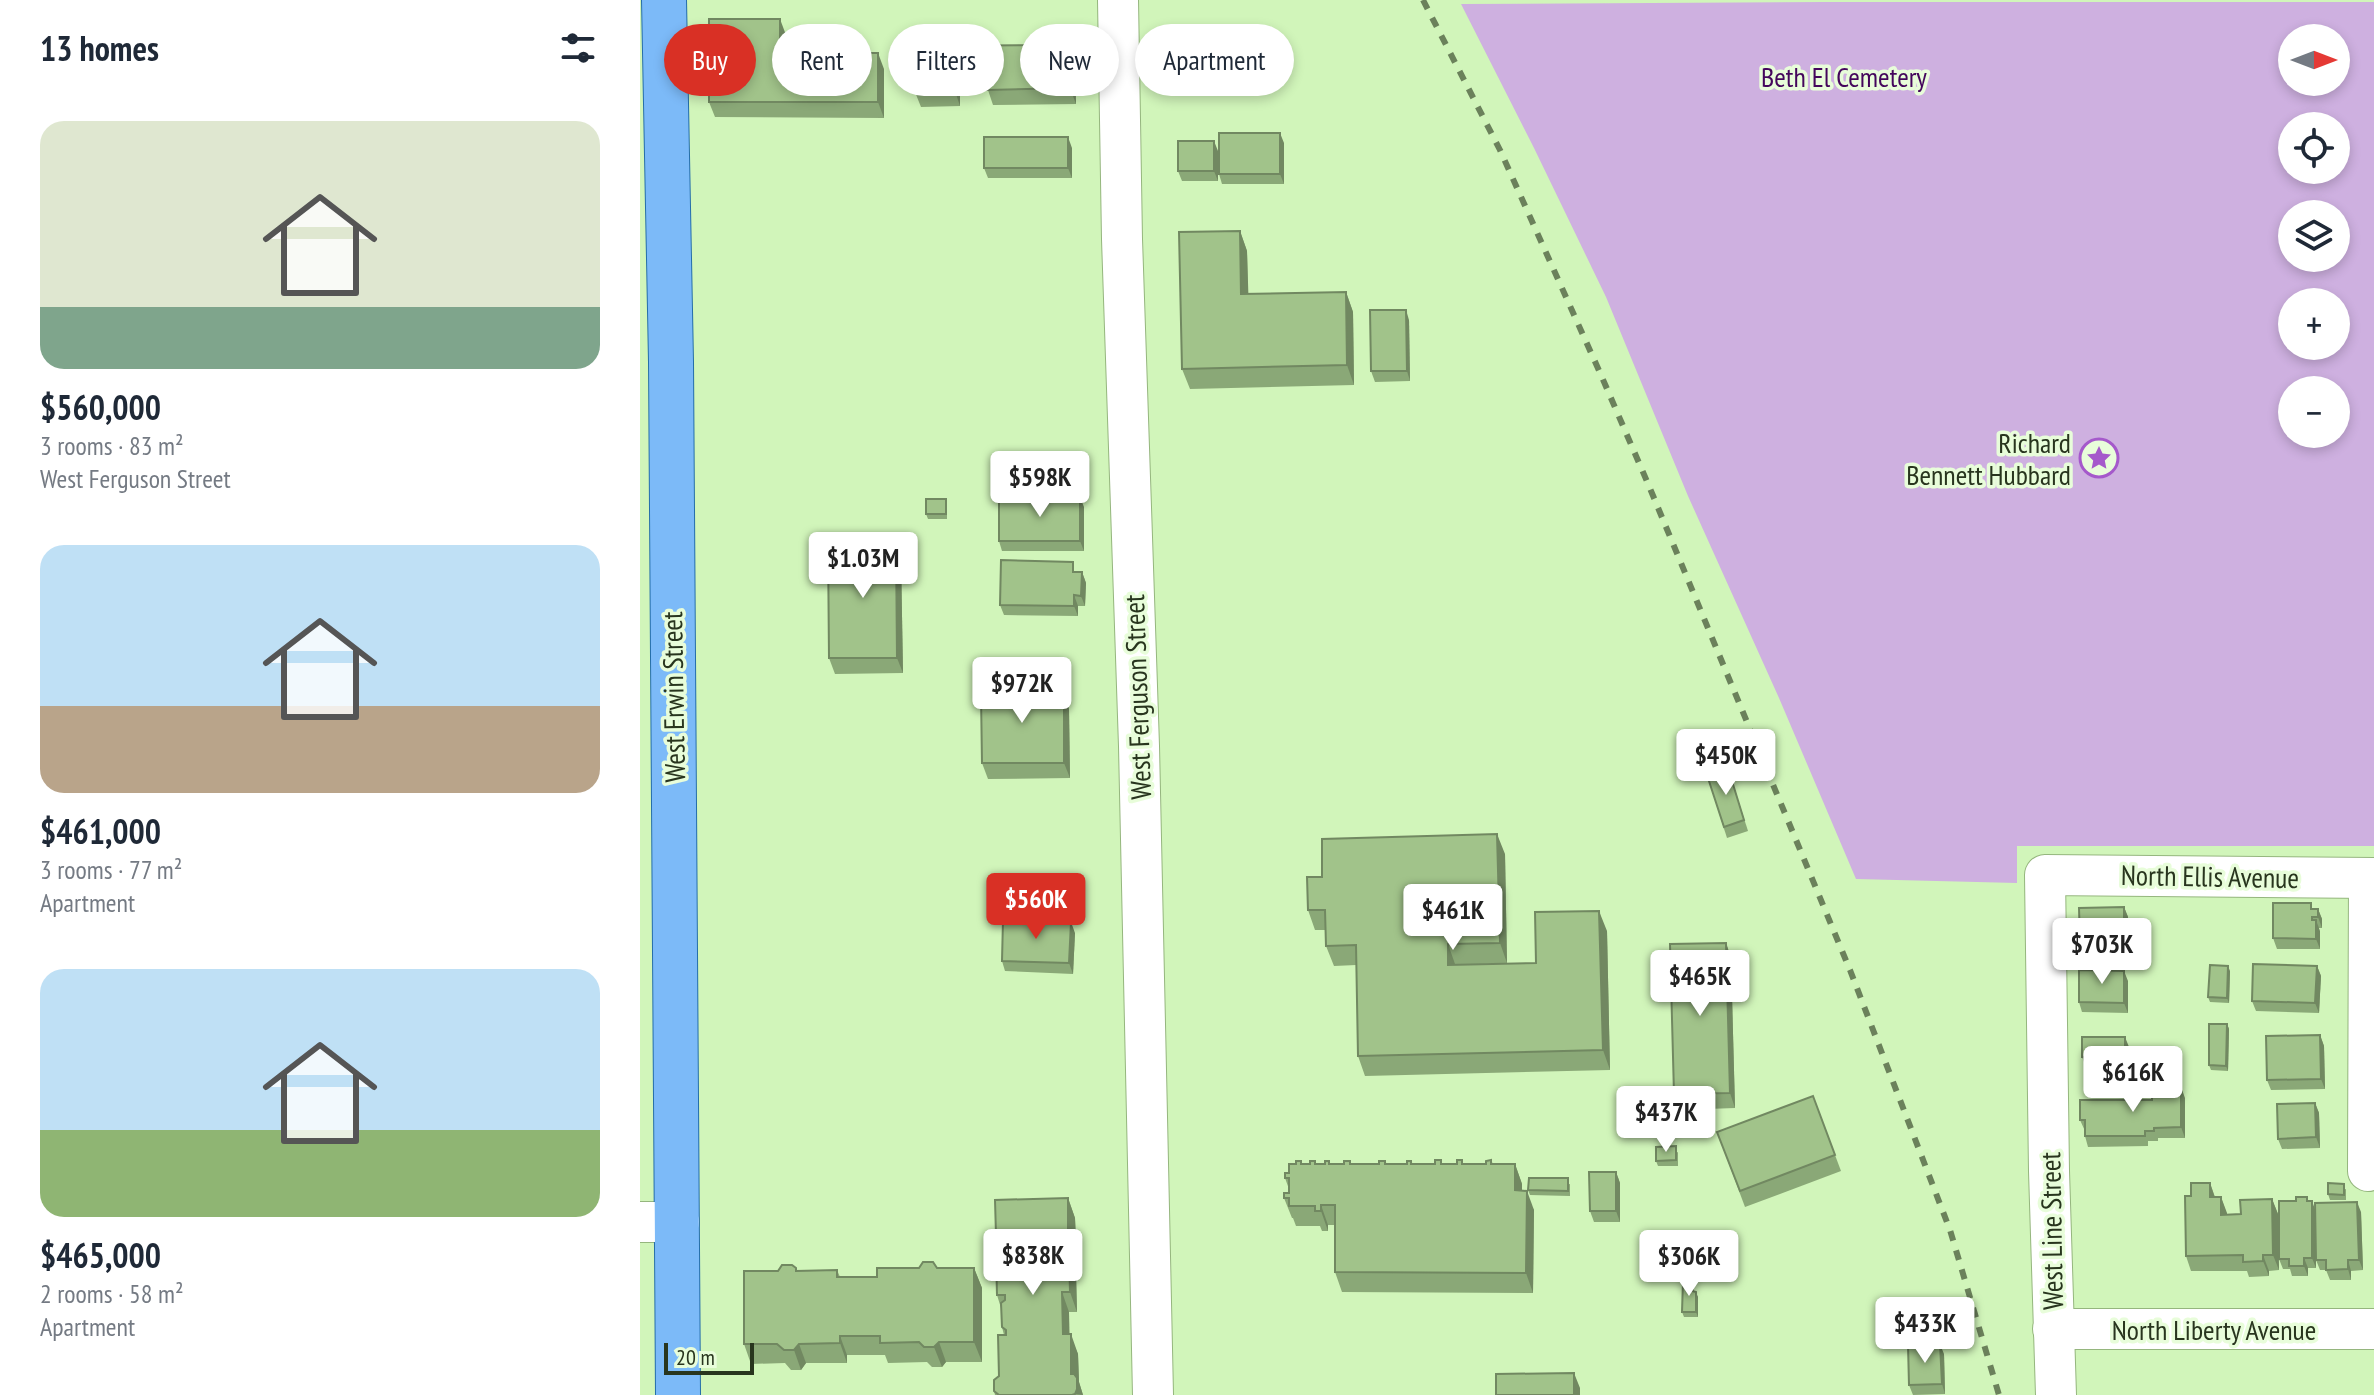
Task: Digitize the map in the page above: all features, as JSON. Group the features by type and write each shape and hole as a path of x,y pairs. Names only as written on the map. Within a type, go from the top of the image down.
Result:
{"main road":[{"name":"West Erwin Street","path":"664,0 671,516 659,1222 678,1395"}],"street":[{"name":"West Ferguson Street","path":"1118,0 1153,1395"},
{"name":"North Ellis Avenue","path":"2045,875 2372,878"},
{"name":"West Line Street","path":"2045,875 2056,1395"},
{"path":"2368,1171 2372,878"},
{"name":"North Liberty Avenue","path":"2053,1329 2374,1329"}],"green space":[{"name":"Beth El Cemetery","path":"2374,2 2374,846 2017,846 2017,883 1856,879 1688,496 1606,297 1461,4"}],"building":[{"path":"709,19 780,19 780,24 772,24 772,96 872,96 872,53 878,53 878,102 709,102 709,96 756,96 756,24 709,24"},
{"path":"1004,45 1020,45 1020,89 1004,90"},
{"path":"1219,133 1280,133 1280,174 1219,174"},
{"path":"984,137 1068,137 1068,168 984,168"},
{"path":"1178,141 1214,141 1214,171 1178,171"},
{"path":"1240,231 1241,294 1346,292 1347,365 1182,369 1179,232"},
{"path":"1370,310 1406,310 1407,371 1371,371"},
{"path":"999,497 1080,497 1080,541 999,541"},
{"path":"926,499 946,499 946,514 926,514"},
{"path":"878,537 886,537 886,542 896,542 897,658 829,658 828,542 878,541"},
{"path":"1001,560 1073,562 1073,572 1082,572 1081,596 1074,595 1074,606 1000,605"},
{"path":"1003,678 1031,678 1031,695 1064,694 1064,763 982,763 981,695 1003,694"},
{"path":"1728,768 1744,820 1724,827 1707,775"},
{"path":"1497,834 1500,943 1448,944 1448,965 1536,963 1535,912 1599,911 1603,1050 1358,1056 1356,945 1326,946 1325,910 1308,910 1307,877 1322,877 1322,839"},
{"path":"2273,903 2311,903 2311,909 2318,909 2318,917 2312,917 2316,920 2316,939 2273,938"},
{"path":"2124,907 2124,942 2080,942 2079,908"},
{"path":"1003,920 1071,922 1069,963 1002,961"},
{"path":"1726,943 1730,1093 1674,1094 1670,944"},
{"path":"2253,964 2317,966 2315,1003 2252,1001"},
{"path":"2210,965 2228,966 2227,998 2208,997"},
{"path":"2079,970 2124,971 2124,1003 2079,1002"},
{"path":"2209,1024 2227,1024 2226,1066 2209,1065"},
{"path":"2320,1035 2321,1079 2267,1080 2266,1036"},
{"path":"2082,1037 2125,1037 2125,1072 2086,1072"},
{"path":"2152,1087 2181,1087 2181,1127 2154,1128 2154,1131 2145,1131 2145,1136 2085,1136 2085,1120 2080,1120 2080,1100 2152,1100"},
{"path":"1813,1096 1835,1155 1740,1191 1717,1132"},
{"path":"2315,1103 2316,1137 2278,1139 2277,1104"},
{"path":"1676,1146 1676,1160 1656,1161 1656,1147"},
{"path":"1435,1160 1441,1160 1441,1164 1457,1164 1457,1160 1462,1160 1462,1164 1486,1164 1491,1160 1491,1164 1515,1164 1515,1190 1527,1191 1526,1273 1335,1272 1335,1205 1321,1205 1321,1211 1315,1211 1315,1206 1289,1206 1289,1198 1284,1198 1284,1193 1289,1193 1289,1178 1285,1178 1285,1173 1289,1173 1289,1164 1296,1164 1296,1161 1301,1161 1301,1164 1315,1161 1315,1164 1325,1164 1329,1161 1329,1164 1344,1164 1344,1161 1350,1161 1350,1164 1379,1164 1379,1161 1385,1161 1385,1164 1407,1164 1411,1161 1411,1164 1435,1164"},
{"path":"1589,1172 1616,1172 1616,1211 1590,1211"},
{"path":"1529,1178 1568,1178 1568,1191 1528,1190"},
{"path":"2191,1183 2210,1183 2210,1197 2221,1197 2221,1215 2241,1214 2240,1200 2272,1199 2273,1255 2263,1255 2263,1261 2243,1262 2243,1255 2186,1256 2185,1196 2191,1196"},
{"path":"2328,1183 2344,1184 2344,1195 2328,1194"},
{"path":"2296,1197 2307,1197 2307,1201 2312,1201 2312,1258 2304,1258 2304,1266 2289,1266 2289,1259 2279,1259 2279,1201 2296,1201"},
{"path":"1068,1198 1068,1233 1074,1236 1074,1248 1069,1253 1070,1292 1062,1292 1063,1334 1071,1334 1071,1374 1077,1378 1077,1389 1072,1395 999,1395 994,1391 994,1380 999,1376 998,1335 1006,1335 1006,1330 1002,1327 1001,1303 1005,1295 997,1295 996,1253 991,1249 991,1239 996,1235 995,1200"},
{"path":"2357,1202 2359,1260 2348,1260 2348,1269 2326,1270 2326,1260 2316,1260 2315,1203"},
{"path":"923,1262 933,1262 937,1268 974,1268 974,1342 939,1342 934,1347 924,1347 919,1342 880,1343 880,1336 840,1336 840,1343 799,1344 794,1350 784,1350 777,1344 744,1344 744,1271 778,1271 782,1265 792,1265 796,1271 837,1270 837,1277 877,1277 877,1268 919,1268"},
{"path":"1683,1281 1692,1281 1692,1291 1696,1292 1696,1312 1682,1312"},
{"path":"1940,1344 1942,1384 1909,1385 1908,1345"},
{"path":"1574,1373 1574,1395 1496,1395 1496,1374"}],"railway":[{"path":"1423,0 1500,150 1601,375 1850,970 1950,1230 1999,1395"}],"place":[{"name":"Richard Bennett Hubbard","path":"2099,458"}]}
